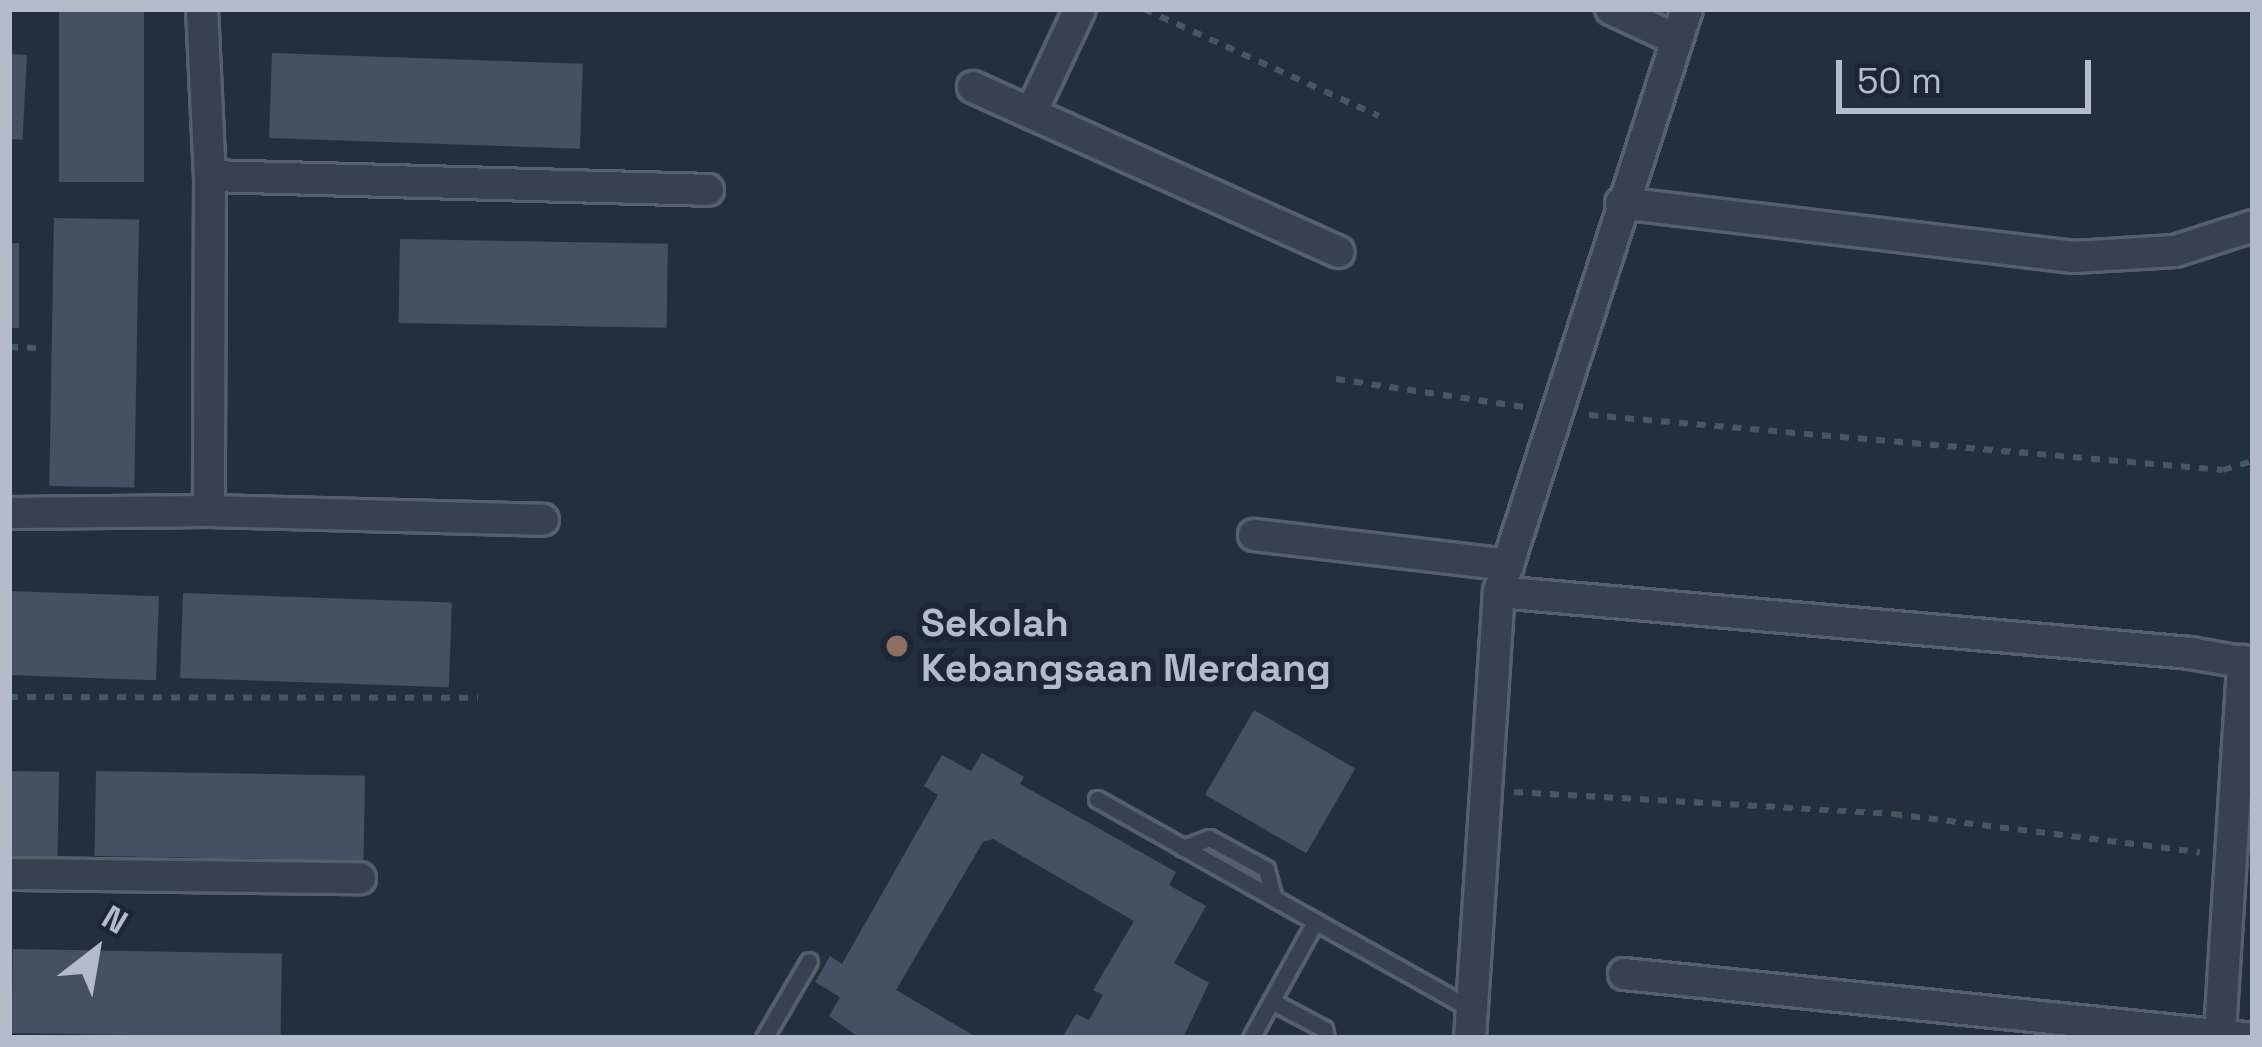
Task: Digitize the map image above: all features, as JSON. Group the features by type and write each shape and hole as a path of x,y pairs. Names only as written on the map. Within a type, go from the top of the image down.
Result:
{"street":[{"path":"202,9 210,176 208,511"},
{"path":"1031,113 1080,9"},
{"path":"1610,9 1675,39"},
{"path":"1471,1024 1504,579 1687,9"},
{"path":"973,87 1338,252"},
{"path":"210,176 708,190"},
{"path":"1621,203 2074,257 2176,251 2253,226"},
{"path":"9,513 208,511 543,520"},
{"path":"1253,536 1504,579 2250,661 2231,856 2232,1035 1624,974"},
{"path":"9,874 360,878"}],"lane":[{"path":"1097,799 1315,922 1471,1024"},
{"path":"1251,1038 1315,922"},
{"path":"764,1038 809,961"},
{"path":"1271,1001 1324,1029 1326,1038"}],"path":[{"path":"1144,9 1378,116"},
{"path":"9,347 42,348"},
{"path":"1336,379 1556,412 2223,470 2253,461"},
{"path":"9,698 478,698"},
{"path":"1486,791 1893,814 2231,856"}],"building":[{"path":"59,9 144,9 144,182 59,182"},
{"path":"272,53 583,64 580,149 269,138"},
{"path":"9,54 27,55 23,140 9,139"},
{"path":"54,218 139,219 134,487 49,486"},
{"path":"400,239 668,244 666,328 399,323"},
{"path":"9,243 19,243 19,328 9,328"},
{"path":"9,591 159,596 156,680 9,675"},
{"path":"183,593 452,602 449,687 180,678"},
{"path":"1254,710 1355,768 1306,853 1205,795"},
{"path":"982,753 1024,777 1020,784 1176,872 1169,885 1206,906 1174,963 1209,983 1183,1038 1062,1038 1076,1014 1089,1020 1103,995 1093,990 1134,921 993,839 983,842 896,990 978,1038 860,1038 829,1016 840,997 815,982 830,956 842,964 938,795 924,786 942,755 971,771"},
{"path":"9,771 59,772 58,857 9,856"},
{"path":"96,771 365,776 363,861 95,856"},
{"path":"13,949 282,954 280,1038 12,1033"}],"place":[{"name":"Sekolah Kebangsaan Merdang","path":"897,646"}]}
